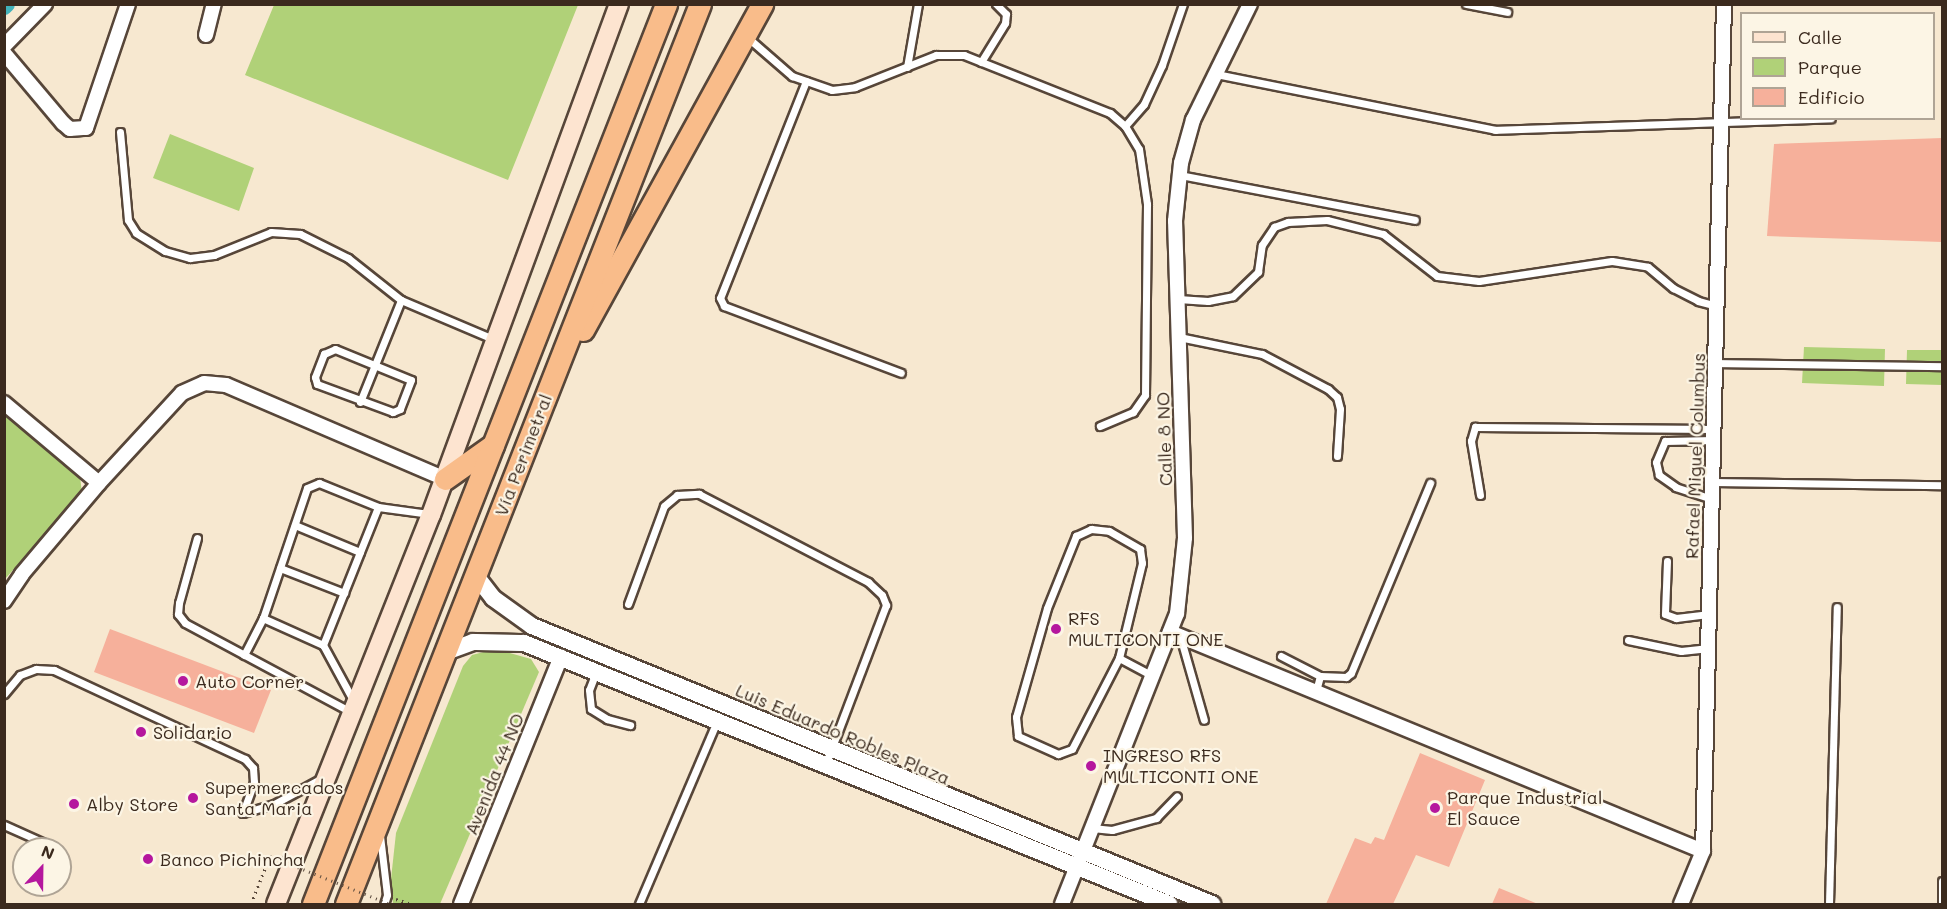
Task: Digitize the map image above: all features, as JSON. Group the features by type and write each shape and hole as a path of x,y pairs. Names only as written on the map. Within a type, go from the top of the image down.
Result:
{"highway":[{"name":"Vía Perimetral","path":"313,904 666,4"},
{"name":"Vía Perimetral","path":"346,904 700,4"},
{"path":"542,405 762,4"},
{"path":"445,479 493,445"}],"main road":[{"path":"276,904 352,707 445,479 619,4"}],"street":[{"path":"4,46 45,4"},
{"path":"4,53 63,123 70,129 86,128 128,4"},
{"path":"206,35 214,4"},
{"name":"Calle 8 NO","path":"1062,904 1153,676 1175,634 1185,538 1175,221 1180,174 1193,120 1250,4"},
{"name":"Rafael Miguel Columbus","path":"1681,904 1703,851 1724,4"},
{"path":"4,602 22,574 99,483 182,393 204,383 226,385 445,479"},
{"path":"4,403 99,483"},
{"name":"Luis Eduardo Robles Plaza","path":"476,576 493,598 532,626 828,758 1079,861 1169,904"},
{"path":"1175,634 1703,851"},
{"name":"Luis Eduardo Robles Plaza","path":"446,652 496,640 524,643 561,656 717,721 828,758"},
{"name":"Avenida 44 NO","path":"461,904 561,656"},
{"name":"Luis Eduardo Robles Plaza","path":"1079,861 1212,904"}],"lane":[{"path":"907,67 918,4"},
{"path":"981,62 1005,23 1006,14 996,4"},
{"path":"1125,126 1148,94 1183,4"},
{"path":"1466,4 1507,12"},
{"path":"746,36 792,76 831,90 855,87 936,55 964,55 1110,113 1125,126 1139,149 1147,204 1145,395 1132,412 1100,426"},
{"path":"1216,74 1495,130 1721,125 1800,120"},
{"path":"806,81 720,298 724,306 902,373"},
{"path":"120,132 128,220 135,233 165,252 190,258 214,255 271,232 284,231 348,258 401,300 496,340"},
{"path":"1180,174 1415,220"},
{"path":"1178,299 1208,301 1233,296 1258,272 1262,244 1274,227 1288,222 1328,220 1383,234 1437,276 1479,281 1612,261 1648,267 1673,288 1698,301 1717,306"},
{"path":"360,402 401,300"},
{"path":"1179,337 1262,354 1328,389 1337,397 1340,409 1337,456"},
{"path":"329,350 375,363 407,376 410,384 397,411 360,402 324,389 315,377 329,350"},
{"path":"1715,363 1942,366"},
{"path":"1480,495 1471,441 1475,428 1714,435"},
{"path":"1712,499 1676,487 1659,475 1656,462 1665,441 1714,435"},
{"path":"1713,482 1942,485"},
{"path":"244,655 262,618 312,483 378,507 431,515"},
{"path":"1281,656 1320,676 1346,677 1351,673 1430,483"},
{"path":"627,604 664,506 677,495 699,494 868,582 882,595 886,605 828,758"},
{"path":"323,645 378,507"},
{"path":"295,525 360,552"},
{"path":"1092,529 1109,531 1140,549 1142,563 1119,658 1072,749 1058,754 1018,736 1016,717 1047,608 1076,536 1092,529"},
{"path":"197,538 178,614 185,624 352,707"},
{"path":"1667,561 1665,614 1676,618 1710,614"},
{"path":"280,568 344,593"},
{"path":"1829,904 1837,607"},
{"path":"262,618 323,645 352,707"},
{"path":"1175,634 1204,720"},
{"path":"1628,640 1681,651 1709,648"},
{"path":"1119,658 1153,676"},
{"path":"4,694 20,675 36,669 54,670 245,759 253,768 254,782 243,813 274,804 326,777"},
{"path":"596,671 589,690 591,709 607,719 630,725"},
{"path":"1316,691 1320,676"},
{"path":"639,904 717,721"},
{"path":"1092,828 1112,830 1156,818 1177,796"},
{"path":"378,823 387,895 384,904"},
{"path":"4,825 29,837"},
{"path":"1942,881 1942,904"}],"path":[{"path":"251,904 270,856 390,904"},
{"path":"387,895 411,904"}],"green space":[{"path":"274,4 578,5 508,180 245,75"},
{"path":"170,134 254,168 239,211 153,178"},
{"path":"1804,347 1885,349 1884,386 1802,383"},
{"path":"1907,350 1942,350 1942,385 1906,384"},
{"path":"5,410 80,477 82,493 5,579"},
{"path":"495,649 531,659 539,672 440,904 393,904 391,879 396,833 463,666 472,655"}],"building":[{"path":"1942,138 1942,242 1767,236 1774,144"},
{"name":"Auto Corner","path":"110,629 271,690 254,733 94,672"},
{"name":"Parque Industrial El Sauce","path":"1420,753 1485,780 1449,867 1416,855 1393,904 1326,904 1355,838 1371,844 1375,837 1384,840"},
{"path":"1499,888 1538,904 1492,904"}],"waterway":[{"path":"4,7 7,4"}],"place":[{"name":"RFS MULTICONTI ONE","path":"1056,629"},
{"name":"Auto Corner","path":"183,681"},
{"name":"Solidario","path":"141,732"},
{"name":"INGRESO RFS MULTICONTI ONE","path":"1091,766"},
{"name":"Supermercados Santa Maria","path":"193,798"},
{"name":"Alby Store","path":"74,804"},
{"name":"Parque Industrial El Sauce","path":"1435,808"},
{"name":"Banco Pichincha","path":"148,859"}]}
